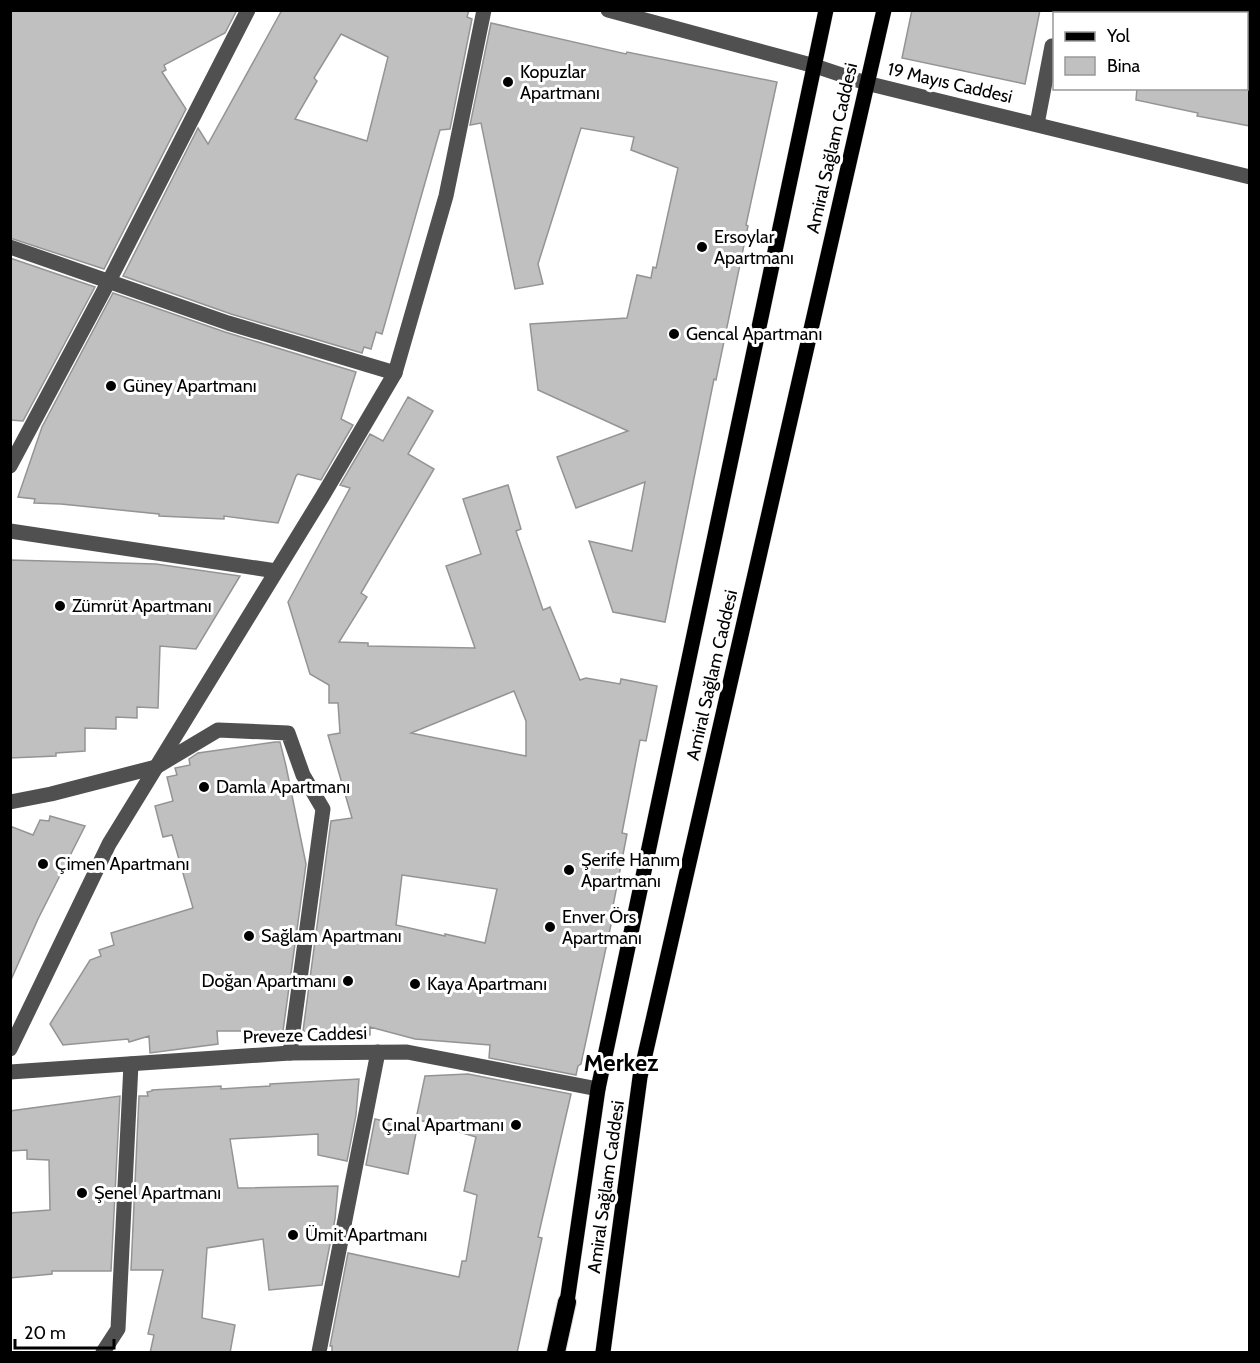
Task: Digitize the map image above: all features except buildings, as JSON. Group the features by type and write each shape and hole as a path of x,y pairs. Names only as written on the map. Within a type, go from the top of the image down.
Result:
{"highway":[{"path":"556,1353 567,1302"}],"main road":[{"name":"Amiral Sağlam Caddesi","path":"567,1302 598,1089 826,10"},
{"name":"Amiral Sağlam Caddesi","path":"603,1353 640,1077 884,10"}],"street":[{"path":"10,466 110,281 248,10"},
{"path":"10,1049 109,844 395,372 446,196 484,10"},
{"name":"19 Mayıs Caddesi","path":"608,10 815,66 866,83 1250,177"},
{"path":"1037,124 1052,46"},
{"path":"10,247 228,323 395,372"},
{"path":"10,531 276,571"},
{"path":"10,802 156,767 218,730 288,733 303,775 323,809 290,1053"},
{"path":"319,1353 378,1052"},
{"name":"Preveze Caddesi","path":"10,1072 290,1053 407,1052 598,1089"},
{"path":"102,1353 118,1329 131,1064"}],"place":[{"name":"Kopuzlar Apartmanı","path":"508,82"},
{"name":"Ersoylar Apartmanı","path":"702,247"},
{"name":"Gencal Apartmanı","path":"674,334"},
{"name":"Güney Apartmanı","path":"111,386"},
{"name":"Zümrüt Apartmanı","path":"60,606"},
{"name":"Damla Apartmanı","path":"204,787"},
{"name":"Çimen Apartmanı","path":"43,864"},
{"name":"Şerife Hanım Apartmanı","path":"569,870"},
{"name":"Enver Örs Apartmanı","path":"550,927"},
{"name":"Sağlam Apartmanı","path":"249,936"},
{"name":"Doğan Apartmanı","path":"348,981"},
{"name":"Kaya Apartmanı","path":"415,984"},
{"name":"Çınal Apartmanı","path":"516,1125"},
{"name":"Şenel Apartmanı","path":"82,1193"},
{"name":"Ümit Apartmanı","path":"293,1235"}],"district":[{"name":"Merkez","path":"621,1063"}]}
